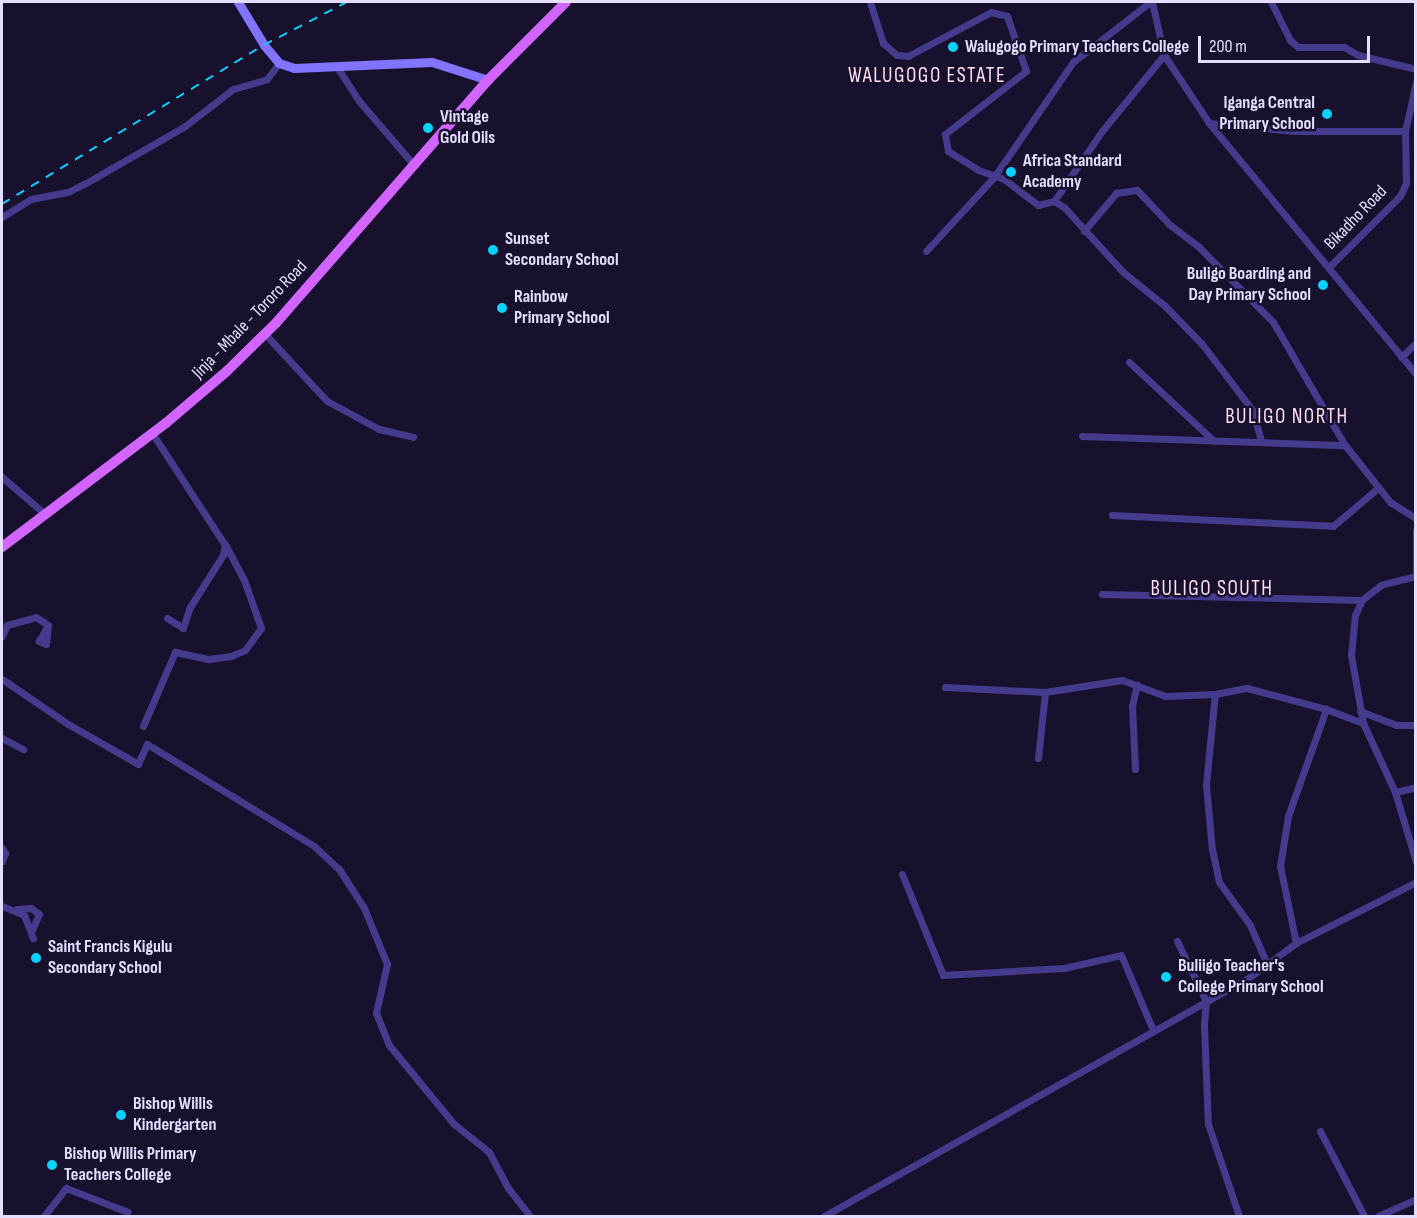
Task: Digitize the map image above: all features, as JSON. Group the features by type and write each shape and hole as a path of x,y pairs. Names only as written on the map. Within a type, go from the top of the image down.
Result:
{"main road":[{"path":"238,2 264,45 279,63 294,69 432,62 488,80"},
{"name":"Jinja - Mbale - Tororo Road","path":"2,547 152,433 265,334 488,80 566,2"}],"street":[{"path":"870,2 883,43 897,55 909,56 991,12 1007,16 1026,71 945,134 948,151 958,160 994,177 1004,179 1038,204 1054,201 1102,131 1164,55"},
{"path":"926,251 994,177 1073,62 1151,2 1164,55 1209,123 1416,374"},
{"path":"1271,2 1290,40 1298,47 1344,47 1358,55 1416,69"},
{"path":"2,217 31,199 68,192 86,183 184,126 233,90 267,79 279,63"},
{"path":"337,67 359,101 414,165"},
{"name":"Bikadho Road","path":"1329,267 1400,196 1407,173 1405,131 1413,117 1416,82"},
{"path":"1209,123 1296,131 1405,131"},
{"path":"1084,231 1116,193 1137,190 1170,225 1199,247 1273,322 1345,445 1378,488 1402,511 1416,518"},
{"path":"1054,201 1202,344 1253,411 1261,440"},
{"path":"265,334 327,401 379,429 413,437"},
{"path":"1401,357 1416,343"},
{"path":"1130,362 1214,441"},
{"path":"143,726 174,652 209,659 231,656 245,650 257,638 261,628 254,603 225,545 152,433"},
{"path":"1082,436 1214,441 1261,440 1345,445"},
{"path":"2,477 46,515"},
{"path":"1112,515 1333,526 1378,488"},
{"path":"1416,530 1416,575 1381,585 1362,600 1355,615 1351,655 1363,723 1395,792 1416,862"},
{"path":"167,618 183,628 190,607 223,555 225,545"},
{"path":"1102,594 1362,600"},
{"path":"2,636 7,625 36,617 48,625"},
{"path":"2,679 68,724 138,764 147,744 314,846 339,869 364,908 387,964 376,1013 389,1045 454,1124 489,1152 508,1188 530,1216"},
{"path":"945,687 1045,692 1096,681 1122,680 1165,696 1215,694 1247,688 1326,709 1363,723"},
{"path":"1135,769 1132,706 1137,685"},
{"path":"1038,758 1045,692"},
{"path":"1215,694 1206,785 1212,850 1219,882 1251,925 1267,964"},
{"path":"1296,943 1282,885 1280,848 1316,731 1326,709"},
{"path":"1360,711 1396,725 1416,725"},
{"path":"2,738 23,749"},
{"path":"1395,792 1416,787"},
{"path":"2,848 5,854 2,861"},
{"path":"902,874 943,975 1064,968 1121,955 1153,1030"},
{"path":"824,1216 1206,1000 1267,964 1296,943 1416,882"},
{"path":"2,906 17,909 31,908 39,914 33,934 17,909"},
{"path":"1177,941 1206,1000 1203,1026 1208,1124 1239,1216"},
{"path":"1320,1131 1364,1216"},
{"path":"44,1216 53,1208 66,1188 128,1212"},
{"path":"1378,1216 1416,1199"},
{"path":"53,1208 55,1216"}],"railway":[{"path":"2,204 264,45 347,2"}],"place":[{"name":"Walugogo Primary Teachers College","path":"953,47"},
{"name":"Iganga Central Primary School","path":"1327,114"},
{"name":"Vintage Gold Oils","path":"428,128"},
{"name":"Africa Standard Academy","path":"1011,172"},
{"name":"Sunset Secondary School","path":"493,250"},
{"name":"Buligo Boarding and Day Primary School","path":"1323,285"},
{"name":"Rainbow Primary School","path":"502,308"},
{"name":"Saint Francis Kigulu Secondary School","path":"36,958"},
{"name":"Buliigo Teacher's College Primary School","path":"1166,977"},
{"name":"Bishop Willis Kindergarten","path":"121,1115"},
{"name":"Bishop Willis Primary Teachers College","path":"52,1165"}],"district":[{"name":"WALUGOGO ESTATE","path":"927,76"},
{"name":"BULIGO NORTH","path":"1287,417"},
{"name":"BULIGO SOUTH","path":"1212,589"}]}
